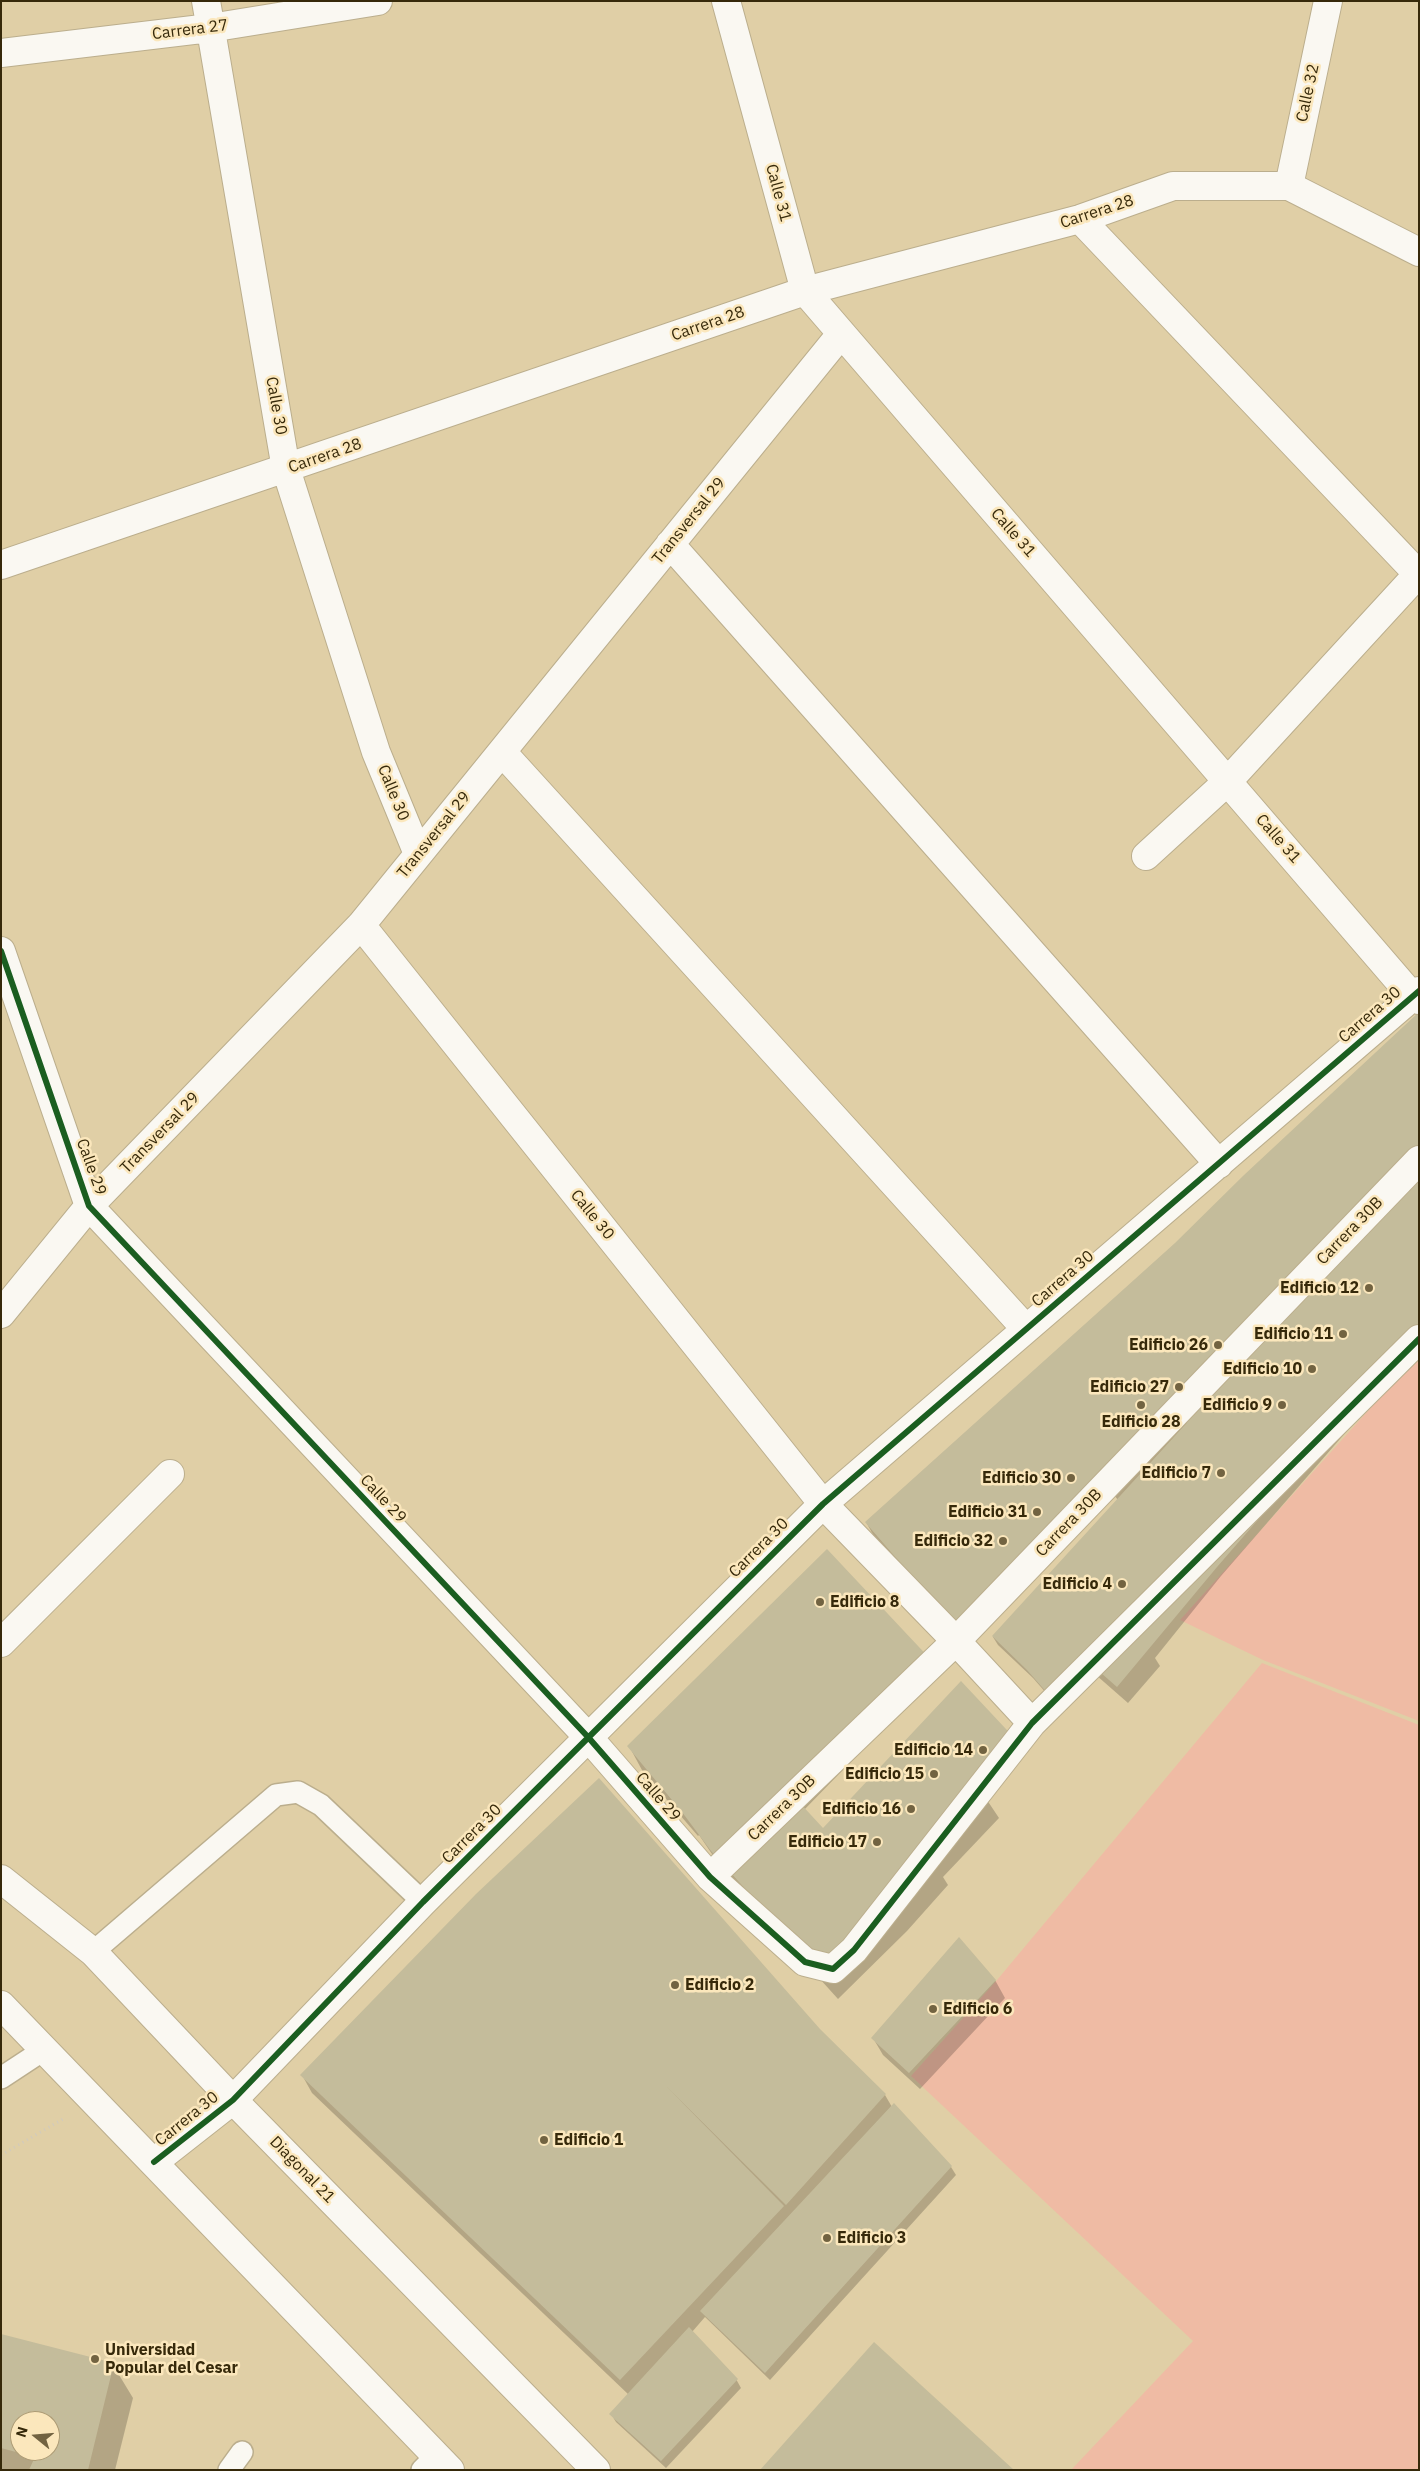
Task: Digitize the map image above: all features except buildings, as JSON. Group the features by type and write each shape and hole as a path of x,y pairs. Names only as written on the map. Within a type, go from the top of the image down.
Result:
{"main road":[{"name":"Calle 30","path":"206,1 286,469 376,752 418,854"},
{"name":"Carrera 27","path":"1,53 210,28 378,1"},
{"name":"Calle 31","path":"726,1 805,290 1228,781 1417,996"},
{"name":"Calle 32","path":"1289,186 1328,1"},
{"name":"Carrera 28","path":"1,565 805,290 1080,219 1173,186 1289,186 1419,252"},
{"path":"1080,219 1418,574 1228,781 1146,856"},
{"name":"Transversal 29","path":"1,1314 89,1206 361,925 841,334"},
{"path":"670,544 1219,1164"},
{"path":"502,752 1026,1329"},
{"name":"Calle 30","path":"361,925 823,1504 956,1640 1032,1723"},
{"name":"Calle 29","path":"1,951 89,1206 588,1737 710,1877 805,1962 833,1969 854,1950 1032,1723"},
{"name":"Carrera 30","path":"154,2162 233,2100 423,1902 823,1504 1417,996"},
{"name":"Carrera 30B","path":"710,1877 956,1640 1419,1160"},
{"path":"1032,1723 1419,1339"},
{"path":"1,1643 170,1474"},
{"name":"Diagonal 21","path":"1,1879 93,1952 233,2100 596,2470"},
{"path":"1,2005 154,2162 436,2465"}],"lane":[{"path":"93,1952 276,1795 298,1792 321,1805 423,1902"},
{"path":"1,2078 45,2049"},
{"path":"229,2470 242,2452"}],"path":[{"path":"1,2155 94,2100"}],"shaded area":[{"path":"1419,1354 1419,1721 1263,1660 1180,1620"},
{"path":"1262,1663 1419,1725 1419,2470 1071,2470 1193,2341 911,2076 997,1980"}],"cycle path":[{"path":"1,951 89,1206 588,1737 710,1877 805,1962 833,1969 854,1950 1032,1723 1419,1339"},
{"path":"154,2162 233,2100 423,1902 823,1504 1419,991"}],"place":[{"name":"Edificio 12","path":"1369,1288"},
{"name":"Edificio 11","path":"1343,1334"},
{"name":"Edificio 26","path":"1218,1345"},
{"name":"Edificio 10","path":"1312,1369"},
{"name":"Edificio 27","path":"1179,1387"},
{"name":"Edificio 28","path":"1141,1405"},
{"name":"Edificio 9","path":"1282,1405"},
{"name":"Edificio 7","path":"1221,1473"},
{"name":"Edificio 30","path":"1071,1478"},
{"name":"Edificio 31","path":"1037,1512"},
{"name":"Edificio 32","path":"1003,1541"},
{"name":"Edificio 4","path":"1122,1584"},
{"name":"Edificio 8","path":"820,1602"},
{"name":"Edificio 14","path":"983,1750"},
{"name":"Edificio 15","path":"934,1774"},
{"name":"Edificio 16","path":"911,1809"},
{"name":"Edificio 17","path":"877,1842"},
{"name":"Edificio 2","path":"675,1985"},
{"name":"Edificio 6","path":"933,2009"},
{"name":"Edificio 1","path":"544,2140"},
{"name":"Edificio 3","path":"827,2238"},
{"name":"Universidad Popular del Cesar","path":"95,2359"}]}
